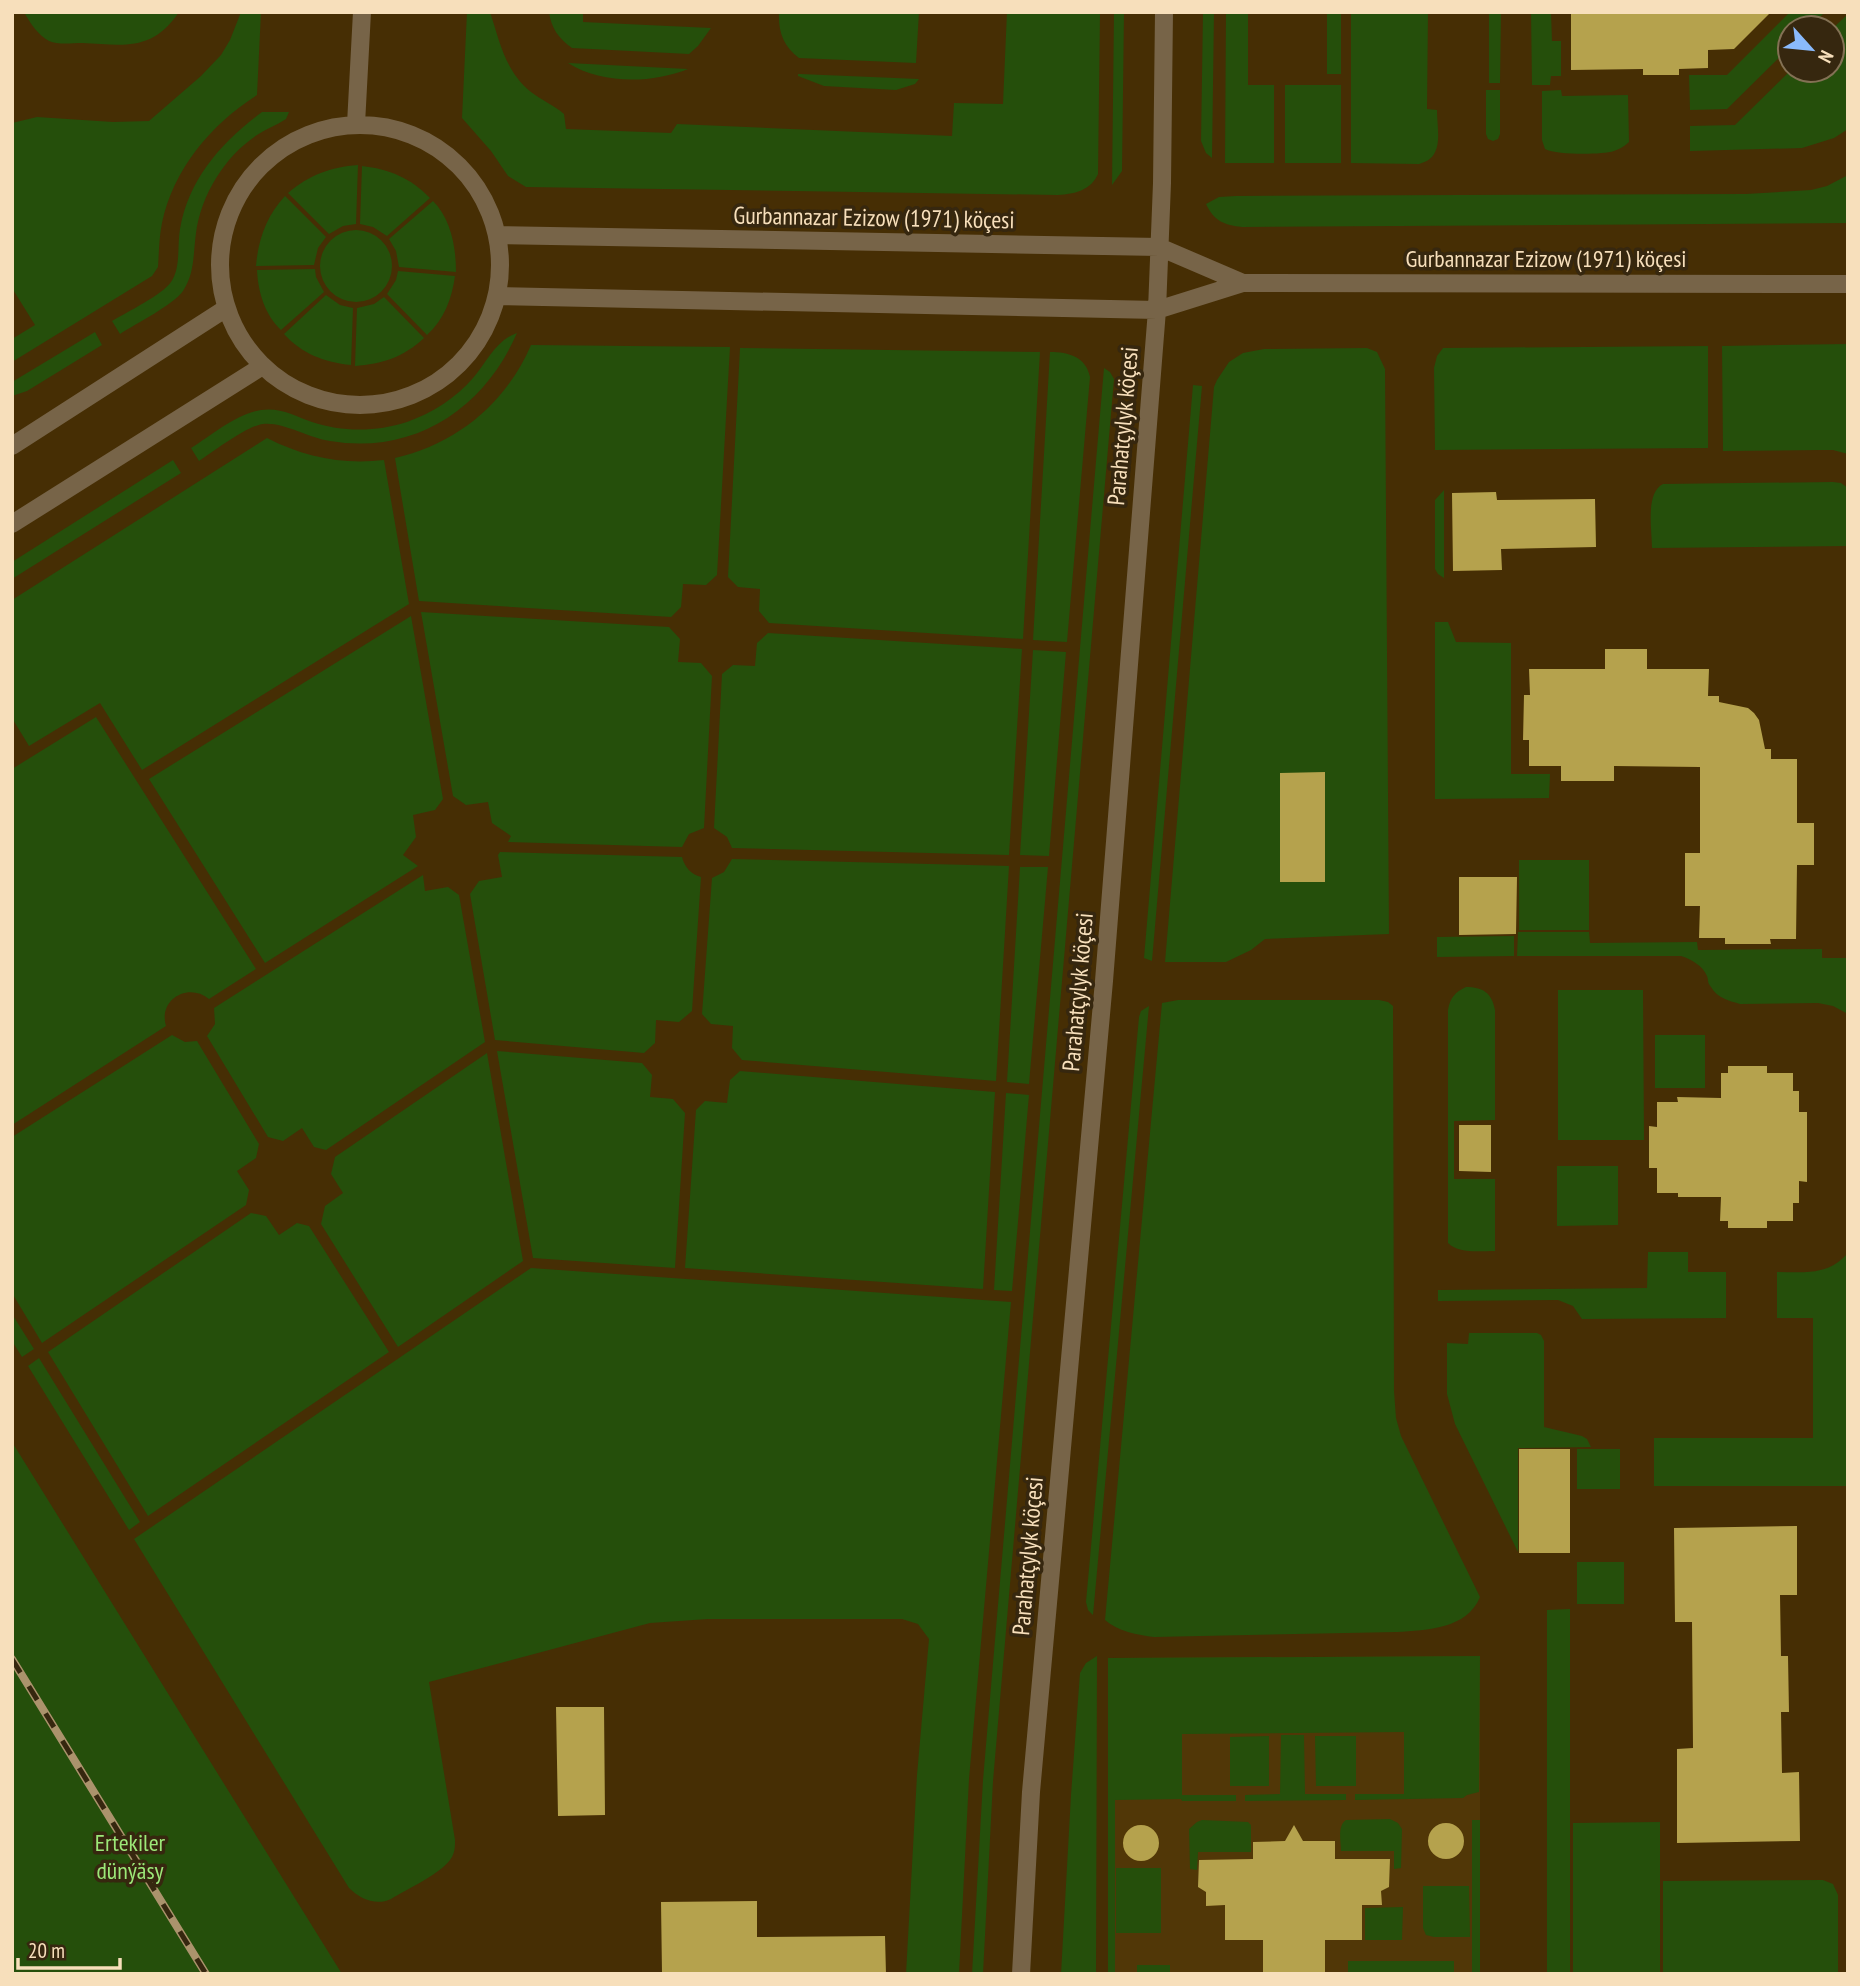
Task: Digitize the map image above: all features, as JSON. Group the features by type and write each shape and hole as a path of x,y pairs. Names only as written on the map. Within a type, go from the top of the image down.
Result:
{"street":[{"path":"356,124 362,12"},
{"name":"Parahatçylyk köçesi","path":"1021,1974 1031,1792 1104,981 1157,310 1164,12"},
{"path":"356,124 388,127 426,140 458,164 482,195 498,235 500,262 497,296 483,333 457,367 422,392 381,405 338,405 297,392 261,368 240,340 225,309 218,267 225,225 242,187 271,156 308,134 356,124"},
{"name":"Gurbannazar Ezizow (1971) köçesi","path":"498,235 1159,247 1243,283"},
{"name":"Gurbannazar Ezizow (1971) köçesi","path":"497,296 1157,310 1243,283 1848,284"},
{"path":"12,446 225,309"},
{"path":"12,524 261,368"}],"shaded area":[{"path":"1480,1656 1480,1974 1108,1974 1108,1658"}],"green space":[{"path":"24,12 179,12 169,25 148,40 111,45 49,41 41,35"},
{"path":"241,12 261,12 257,95 210,134 185,167 167,203 162,223 158,267 152,276 12,362 12,339 35,325 12,288 12,123 37,117 113,122 149,121 221,55"},
{"path":"467,12 490,12 504,55 515,75 531,92 564,114 566,129 671,133 677,124 952,136 954,103 1003,104 1007,12 1100,12 1098,174 1091,184 1082,190 1058,195 526,187 508,176 491,151 462,118"},
{"path":"549,12 583,12 583,22 711,28 689,54 572,48 556,33"},
{"path":"779,12 919,12 916,63 799,58 783,38 779,26"},
{"path":"1114,12 1124,12 1122,171 1112,185"},
{"path":"1203,12 1214,12 1212,158 1206,153 1201,141"},
{"path":"1226,12 1248,12 1248,85 1274,85 1274,163 1225,163"},
{"path":"1327,12 1341,12 1341,74 1327,74"},
{"path":"1351,12 1428,12 1427,109 1437,110 1438,143 1433,156 1427,161 1419,164 1351,163"},
{"path":"1489,12 1501,12 1500,83 1489,83"},
{"path":"1531,12 1551,12 1552,41 1561,41 1561,76 1551,76 1550,85 1532,85"},
{"path":"1790,12 1825,12 1823,14 1788,14"},
{"path":"1848,14 1848,129 1834,138 1802,148 1690,151 1690,126 1735,125 1777,84 1846,84"},
{"path":"1776,26 1776,61 1727,109 1690,110 1689,75 1727,75"},
{"path":"568,63 688,69 658,77 626,80 595,75"},
{"path":"798,74 919,79 915,84 896,90 824,86"},
{"path":"1285,85 1341,85 1341,163 1285,163"},
{"path":"1486,90 1500,90 1500,134 1498,139 1493,141 1488,139 1486,134"},
{"path":"1561,90 1562,96 1628,95 1629,142 1616,150 1599,153 1569,153 1545,149 1542,140 1542,91"},
{"path":"262,112 289,112 286,119 245,144 216,178 203,205 196,233 192,270 183,291 163,308 120,334 112,321 144,303 171,282 177,264 184,211 199,177 221,149"},
{"path":"358,165 356,224 343,226 329,234 288,193 321,173"},
{"path":"362,166 399,176 430,198 387,236 373,227 360,224"},
{"path":"1848,175 1848,223 1242,227 1220,221 1206,204 1219,197 1236,196 1746,194 1811,190 1827,186"},
{"path":"285,196 326,237 318,248 314,265 256,266 264,228"},
{"path":"433,201 444,216 451,234 456,272 399,267 396,251 389,239"},
{"path":"356,230 370,233 382,240 389,252 392,266 389,280 382,292 370,299 356,302 342,299 330,292 323,280 320,266 323,252 330,240 342,233"},
{"path":"315,269 324,292 281,330 263,303 257,270"},
{"path":"398,271 455,276 446,308 427,335 387,294"},
{"path":"326,295 340,305 353,308 351,365 314,356 298,347 284,334"},
{"path":"384,297 424,338 409,350 392,358 355,366 357,308 374,304"},
{"path":"95,332 102,345 27,391 12,396 12,382"},
{"path":"517,333 486,384 443,421 417,433 390,441 361,443 330,441 279,425 263,424 240,434 199,461 191,448 233,420 268,409 347,429 383,428 407,422 434,409 459,392 498,346"},
{"path":"1848,344 1848,454 1833,450 1723,451 1722,346"},
{"path":"531,345 730,347 717,575 706,585 683,584 681,607 671,617 419,601 395,458 439,443 477,418 508,385"},
{"path":"1708,346 1708,448 1435,450 1434,368 1437,356 1443,348"},
{"path":"740,348 1040,352 1023,639 769,623 759,611 760,589 738,587 728,577"},
{"path":"1367,348 1377,352 1385,369 1389,934 1265,939 1251,950 1226,962 1165,962 1214,387 1229,362 1243,353 1264,349"},
{"path":"1050,352 1064,353 1081,360 1090,377 1067,642 1033,640"},
{"path":"1104,368 1114,379 993,1781 983,1974 972,1974 983,1780"},
{"path":"1193,385 1202,386 1152,961 1144,958"},
{"path":"267,438 309,455 324,458 384,460 409,604 142,770 100,703 29,746 12,718 12,600"},
{"path":"173,460 181,473 12,579 12,562"},
{"path":"1833,482 1848,488 1848,546 1652,548 1652,503 1657,489 1663,484"},
{"path":"1444,490 1444,578 1435,569 1435,500"},
{"path":"421,612 669,627 680,639 678,662 701,663 712,676 704,828 689,834 682,847 508,842 511,836 492,823 488,802 466,805 453,796"},
{"path":"411,616 443,799 435,810 413,815 416,837 403,855 418,866 265,963 149,779"},
{"path":"1435,622 1448,622 1456,642 1511,643 1511,774 1550,774 1549,798 1435,799"},
{"path":"768,633 1022,649 1009,855 732,848 727,837 714,828 722,674 733,665 755,666 757,643"},
{"path":"1033,650 1066,652 1049,856 1020,855"},
{"path":"96,717 256,969 209,999 192,992 177,996 166,1008 166,1026 12,1125 12,769"},
{"path":"500,852 682,857 689,870 701,877 692,1011 679,1022 656,1020 655,1043 644,1053 495,1040 470,894 479,881 502,877 498,855"},
{"path":"732,859 1009,866 996,1081 742,1060 732,1048 733,1026 711,1024 702,1014 712,878 724,872"},
{"path":"1519,860 1589,860 1589,930 1519,930"},
{"path":"1020,867 1048,867 1029,1084 1007,1082"},
{"path":"423,875 425,891 448,887 459,895 485,1042 326,1150 314,1147 302,1128 283,1141 268,1137 207,1036 215,1024 214,1008"},
{"path":"1518,932 1589,932 1590,943 1697,942 1698,950 1822,949 1822,958 1848,958 1848,1014 1833,1006 1818,1003 1732,1002 1714,991 1700,966 1681,956 1517,956"},
{"path":"1514,936 1514,956 1437,957 1437,937"},
{"path":"1466,987 1486,992 1492,999 1495,1010 1495,1120 1454,1121 1454,1179 1495,1179 1495,1251 1463,1250 1448,1243 1448,1010 1454,996"},
{"path":"1558,990 1643,990 1644,1140 1558,1140"},
{"path":"1178,1000 1379,1000 1393,1006 1396,1418 1401,1436 1480,1597 1474,1608 1456,1622 1445,1626 1397,1632 1154,1637 1122,1630 1105,1620 1162,1003"},
{"path":"1149,1006 1093,1615 1086,1602 1139,1017 1141,1011"},
{"path":"172,1035 185,1042 197,1041 259,1144 256,1158 237,1171 249,1190 246,1205 42,1343 12,1293 12,1137"},
{"path":"1655,1035 1705,1035 1705,1088 1655,1088"},
{"path":"497,1051 642,1063 652,1075 650,1097 673,1099 685,1113 675,1268 533,1258"},
{"path":"487,1053 523,1261 398,1347 321,1224 325,1206 343,1193 331,1174 335,1157"},
{"path":"740,1071 995,1092 983,1289 685,1268 696,1110 705,1101 727,1103 730,1080"},
{"path":"1006,1093 1029,1095 1012,1291 994,1290"},
{"path":"1557,1166 1618,1166 1618,1225 1557,1226"},
{"path":"251,1213 266,1216 279,1235 297,1223 309,1226 389,1352 148,1516 48,1352"},
{"path":"1648,1252 1688,1252 1688,1272 1726,1272 1726,1318 1582,1319 1573,1306 1558,1300 1438,1301 1438,1290 1647,1288"},
{"path":"1848,1253 1848,1486 1654,1486 1654,1438 1813,1438 1813,1318 1777,1318 1777,1272 1824,1269"},
{"path":"531,1268 1011,1302 969,1779 959,1974 906,1974 917,1775 929,1639 918,1624 902,1619 708,1619 650,1623 429,1682 455,1840 454,1851 447,1863 433,1875 391,1899 380,1902 363,1898 349,1888 134,1539"},
{"path":"12,1314 34,1349 22,1357 12,1341"},
{"path":"1469,1333 1541,1335 1544,1341 1544,1427 1582,1436 1591,1447 1518,1448 1518,1552 1455,1424 1447,1394 1447,1343 1468,1344"},
{"path":"39,1358 140,1522 129,1530 28,1366"},
{"name":"Ertekiler dünýäsy","path":"12,1442 342,1974 12,1974"},
{"path":"1577,1449 1620,1449 1620,1489 1577,1489"},
{"path":"1577,1562 1624,1562 1624,1604 1577,1604"},
{"path":"1570,1609 1570,1974 1547,1974 1547,1610"},
{"path":"1097,1656 1096,1974 1061,1974 1080,1673 1086,1663"},
{"path":"1480,1656 1479,1792 1463,1798 1355,1800 1355,1794 1404,1794 1404,1732 1182,1734 1182,1795 1236,1795 1236,1801 1115,1800 1115,1974 1108,1974 1108,1658"},
{"path":"1281,1735 1304,1735 1305,1794 1346,1794 1346,1800 1245,1801 1245,1795 1280,1794"},
{"path":"1269,1736 1269,1786 1230,1786 1230,1737"},
{"path":"1315,1736 1356,1736 1356,1786 1316,1786"},
{"path":"1390,1819 1402,1829 1401,1868 1394,1869 1394,1851 1341,1851 1340,1830 1346,1820"},
{"path":"1202,1820 1248,1822 1251,1825 1251,1852 1198,1852 1197,1870 1190,1869 1189,1829"},
{"path":"1472,1820 1480,1820 1480,1974 1472,1974"},
{"path":"1660,1822 1660,1972 1573,1972 1573,1823"},
{"path":"1116,1868 1161,1868 1161,1933 1116,1933"},
{"path":"1823,1880 1833,1884 1838,1895 1838,1974 1663,1974 1663,1881"},
{"path":"1423,1886 1469,1886 1470,1937 1426,1935 1423,1928"},
{"path":"1403,1907 1402,1940 1365,1940 1365,1908"},
{"path":"1348,1961 1454,1961 1454,1974 1348,1974"},
{"path":"1137,1965 1170,1965 1170,1974 1137,1974"}],"building":[{"path":"1571,12 1771,12 1734,49 1708,50 1708,68 1679,69 1679,75 1643,75 1643,69 1571,70"},
{"path":"1496,492 1497,500 1595,499 1596,547 1501,549 1502,570 1453,571 1452,493"},
{"path":"1605,649 1647,649 1647,669 1709,669 1708,696 1719,696 1719,702 1748,708 1754,713 1759,720 1765,749 1771,749 1771,759 1797,759 1797,823 1814,823 1814,865 1797,865 1796,939 1770,939 1771,944 1725,944 1725,938 1699,938 1700,906 1685,906 1685,853 1700,853 1700,767 1614,766 1614,781 1561,781 1561,766 1529,766 1529,740 1523,740 1524,695 1530,695 1529,669 1605,669"},
{"path":"1325,772 1325,882 1280,882 1280,773"},
{"path":"1459,877 1517,877 1516,934 1459,935"},
{"path":"1728,1066 1767,1066 1767,1073 1793,1073 1793,1091 1799,1091 1799,1112 1807,1112 1807,1182 1799,1181 1799,1203 1793,1203 1793,1221 1767,1221 1767,1228 1728,1228 1728,1221 1720,1221 1721,1197 1678,1197 1678,1193 1657,1193 1657,1168 1649,1168 1649,1126 1657,1127 1657,1102 1678,1102 1677,1097 1721,1098 1721,1073 1728,1073"},
{"path":"1459,1125 1491,1125 1491,1172 1459,1171"},
{"path":"1519,1449 1570,1449 1570,1553 1519,1553"},
{"path":"1797,1526 1797,1595 1780,1595 1781,1656 1788,1656 1789,1712 1781,1712 1782,1773 1799,1772 1800,1841 1677,1843 1677,1749 1693,1748 1692,1622 1675,1622 1674,1528"},
{"path":"556,1707 604,1707 605,1815 558,1816"},
{"path":"1446,1823 1459,1828 1464,1841 1459,1854 1446,1859 1433,1854 1428,1841 1433,1828"},
{"path":"1141,1825 1154,1830 1159,1843 1154,1856 1141,1861 1128,1856 1123,1843 1128,1830"},
{"path":"1294,1825 1303,1841 1335,1841 1335,1859 1390,1859 1389,1887 1381,1891 1382,1905 1362,1905 1362,1940 1325,1940 1325,1974 1263,1974 1263,1940 1225,1940 1225,1905 1206,1906 1206,1892 1198,1887 1199,1860 1253,1859 1253,1842 1285,1841"},
{"path":"757,1901 757,1937 885,1936 886,1974 662,1974 661,1902"}],"railway":[{"path":"12,1659 206,1974"}]}
